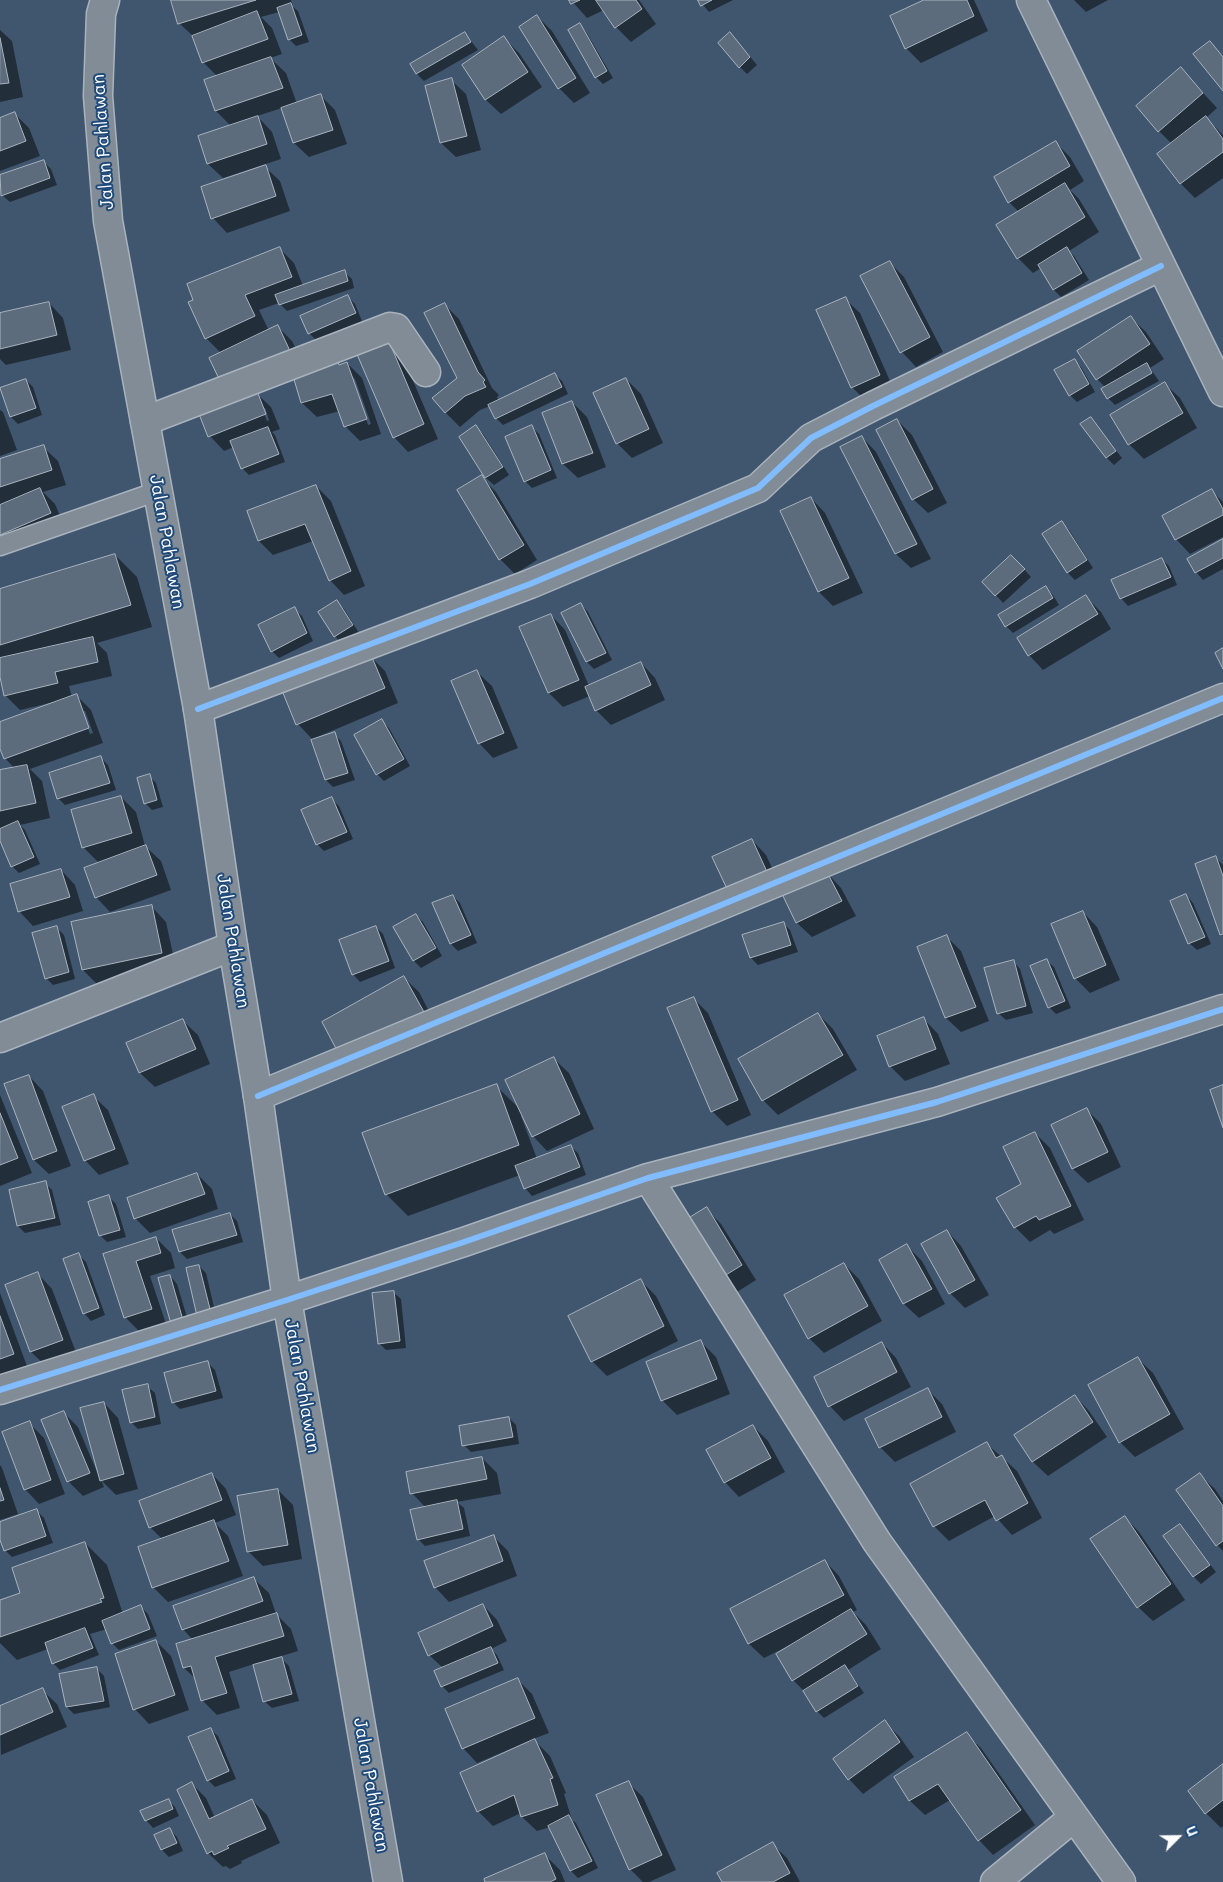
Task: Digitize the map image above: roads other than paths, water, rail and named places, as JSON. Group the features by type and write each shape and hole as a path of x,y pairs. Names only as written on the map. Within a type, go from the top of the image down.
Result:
{"main road":[{"name":"Jalan Pahlawan","path":"105,0 101,14 98,96 108,221 198,709 233,946 258,1096 287,1300 388,1882"},
{"path":"1031,0 1223,392"},
{"path":"198,709 530,584 758,488 811,438 1161,266"},
{"path":"145,421 390,327 396,328 426,372"},
{"path":"258,1096 1223,698"},
{"path":"0,1038 233,946"},
{"path":"0,1390 287,1300 464,1242 648,1178 937,1102 1223,1009"},
{"path":"648,1178 877,1542 1121,1882"},
{"path":"995,1882 1074,1818"}],"lane":[{"path":"0,546 158,491"}]}
